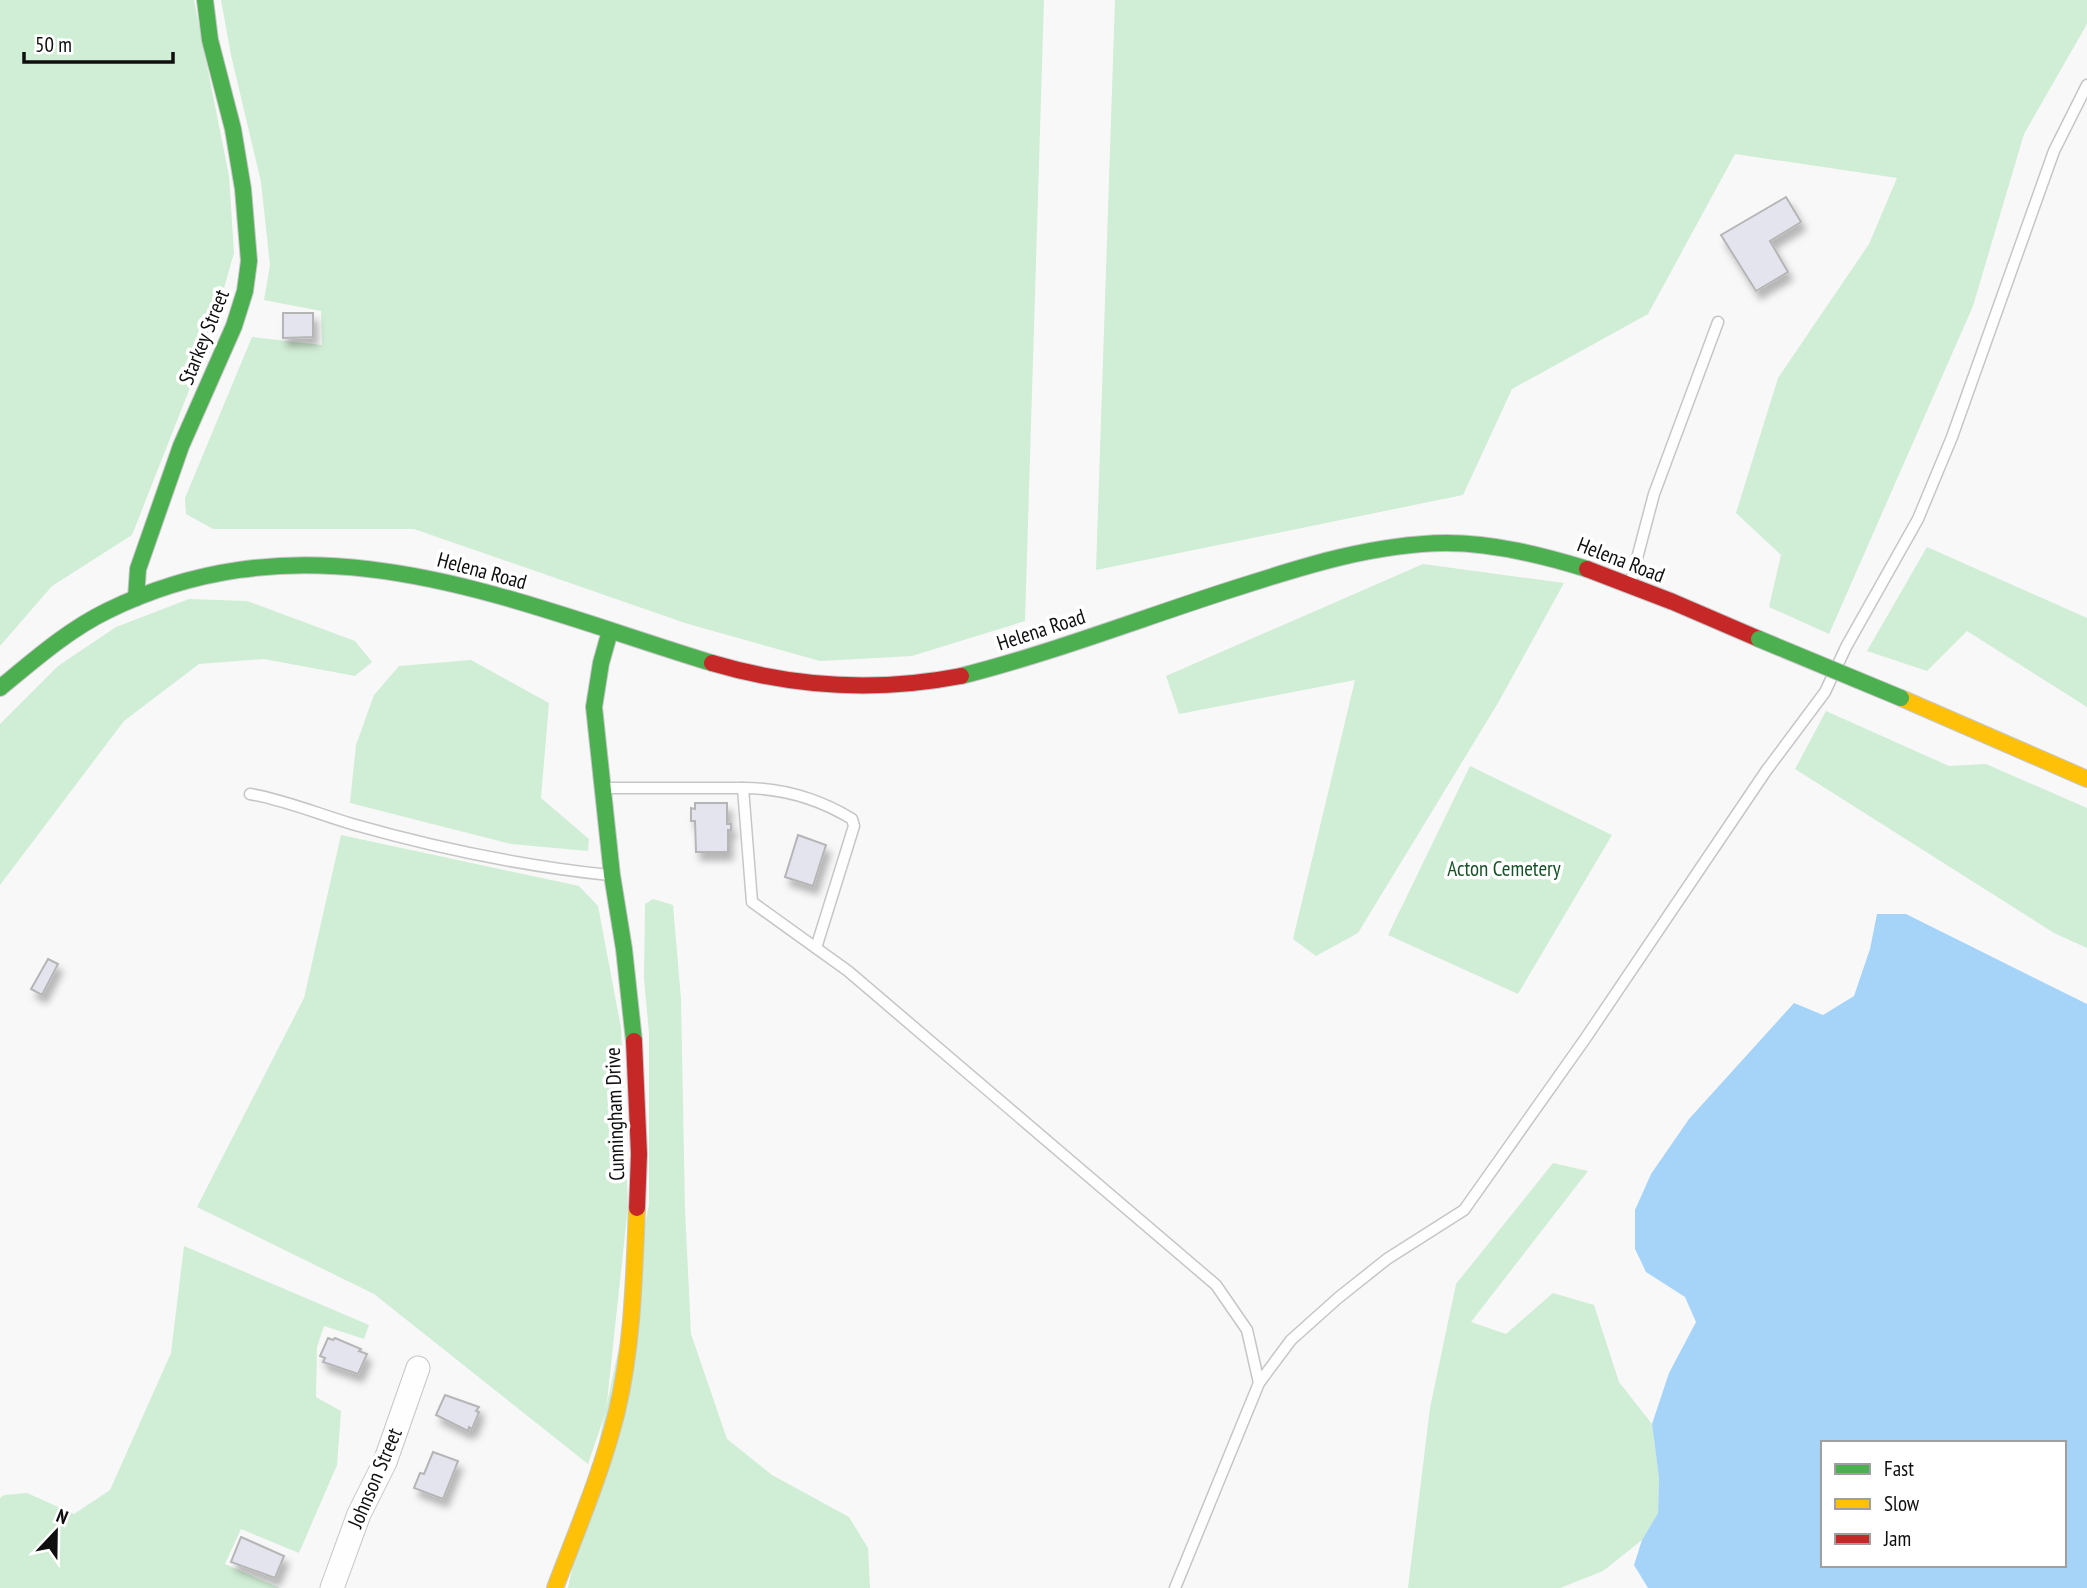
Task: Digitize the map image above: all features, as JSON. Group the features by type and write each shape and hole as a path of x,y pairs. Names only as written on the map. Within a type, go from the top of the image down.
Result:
{"main road":[{"name":"Starkey Street","path":"136,598 138,569 181,446 234,326 245,291 249,261 243,189 233,129 210,40 205,0"},
{"name":"Helena Road","path":"0,688 46,648 105,611 170,583 249,565 296,562 339,564 421,576 467,587 757,675 809,683 879,687 978,672 1354,552 1402,545 1485,544 1572,562 1630,583 2087,779"},
{"name":"Cunningham Drive","path":"555,1588 608,1445 627,1357 632,1311 639,1154 635,1054 594,707 601,663 610,631"}],"street":[{"name":"Johnson Street","path":"332,1588 359,1514 384,1462 418,1368"}],"lane":[{"path":"1175,1588 1259,1383 1291,1340 1338,1298 1387,1259 1464,1210 1585,1038 1766,771 1825,692 1846,647 1918,519 1952,437 2054,151 2087,85"},
{"path":"1630,583 1654,494 1718,323"},
{"path":"603,788 770,788 788,792 852,819 854,826 816,948"},
{"path":"743,788 752,902 848,971 1216,1284 1247,1330 1259,1383"},
{"path":"250,794 444,847 567,871 612,875"}],"green space":[{"path":"0,0 194,0 229,176 234,253 210,337 132,535 52,586 0,646"},
{"path":"221,0 1044,0 1025,621 912,656 820,661 688,624 414,529 213,529 186,514 185,498 252,337 322,345 321,311 264,300 270,265 261,182"},
{"path":"1115,0 2087,0 2087,24 2024,134 1973,306 1829,634 1769,607 1781,555 1736,513 1778,378 1869,244 1897,178 1735,154 1648,314 1512,389 1463,495 1096,570"},
{"path":"1927,547 2087,618 2087,707 1967,631 1927,671 1867,651"},
{"path":"1423,564 1564,583 1498,703 1358,933 1316,956 1293,939 1355,680 1179,714 1166,676"},
{"path":"189,599 247,601 355,641 372,662 355,676 264,659 199,664 124,721 0,885 0,724 58,666 116,627"},
{"path":"471,660 549,703 541,798 589,839 588,851 511,844 350,803 356,745 374,695 399,666"},
{"path":"1826,711 1949,766 1986,764 2087,808 2087,948 2054,933 1795,769"},
{"name":"Acton Cemetery","path":"1470,766 1612,835 1518,994 1388,935"},
{"path":"341,835 579,886 598,906 621,1028 628,1207 606,1411 588,1464 374,1294 197,1207 304,998"},
{"path":"653,899 673,905 681,999 685,1209 691,1334 727,1439 772,1475 849,1517 868,1548 870,1588 568,1588 649,1205 649,1033 644,979 645,904"},
{"path":"1553,1163 1588,1171 1471,1322 1506,1334 1553,1293 1594,1305 1619,1382 1652,1424 1659,1478 1658,1513 1642,1540 1603,1571 1560,1588 1408,1588 1430,1408 1456,1284"},
{"path":"184,1246 369,1325 364,1339 324,1326 317,1347 316,1397 341,1411 337,1465 299,1553 241,1529 225,1564 280,1588 0,1588 0,1498 4,1495 27,1493 74,1514 110,1490 171,1353"}],"water":[{"path":"1877,914 1906,914 2087,1004 2087,1588 1648,1588 1634,1565 1642,1540 1658,1513 1659,1478 1652,1424 1669,1373 1696,1322 1685,1297 1646,1272 1635,1249 1635,1210 1651,1174 1689,1119 1794,1003 1823,1015 1854,996 1870,949"}],"building":[{"path":"1786,197 1801,222 1770,241 1788,272 1756,291 1721,235"},
{"path":"283,313 313,313 313,337 283,338"},
{"path":"695,803 727,803 727,824 731,824 731,830 728,830 728,852 696,852 695,821 691,821 691,808 695,809"},
{"path":"798,835 826,845 813,886 785,877"},
{"path":"48,959 58,964 42,995 31,989"},
{"path":"328,1338 335,1338 367,1354 358,1374 323,1362 325,1358 320,1356"},
{"path":"445,1395 479,1407 472,1429 469,1427 468,1431 436,1415"},
{"path":"433,1452 458,1461 443,1499 414,1488 420,1473 424,1474"},
{"path":"241,1537 284,1556 275,1578 231,1562"}],"traffic: fast":[{"path":"136,598 138,569 181,446 234,326 245,291 249,261 243,189 233,129 210,40 205,0"},
{"path":"961,676 1066,645 1290,571 1393,547 1446,543 1482,545 1518,551 1587,569"},
{"path":"0,688 65,636 107,611 184,581 261,567 336,566 411,576 486,592 712,663"},
{"path":"610,631 601,663 594,707 612,875 624,949 634,1041"},
{"path":"1759,639 1901,698"}],"traffic: slow":[{"path":"1901,698 2087,779"},
{"path":"555,1588 597,1479 617,1411 630,1335 637,1208"}],"traffic: jam":[{"path":"1587,569 1759,639"},
{"path":"712,663 773,677 836,684 898,684 961,676"},
{"path":"634,1041 639,1154 637,1208"}]}
